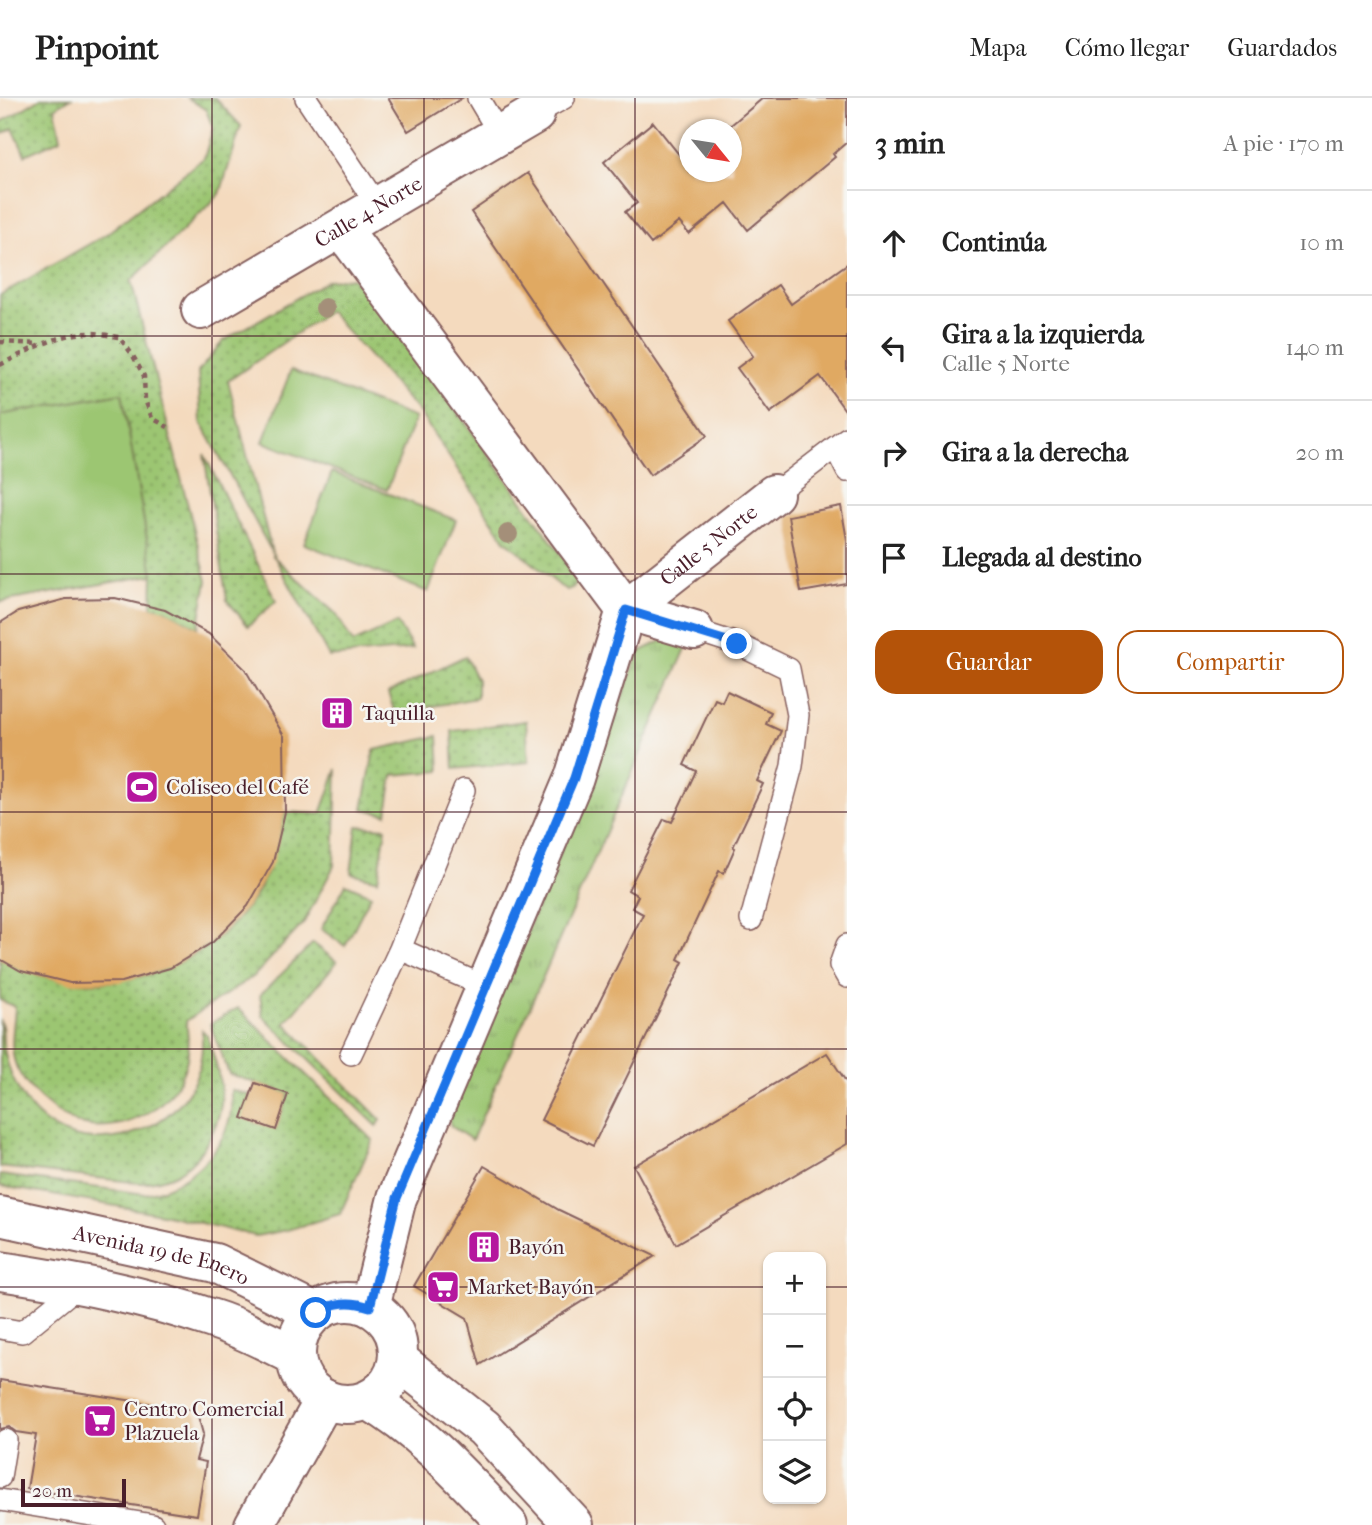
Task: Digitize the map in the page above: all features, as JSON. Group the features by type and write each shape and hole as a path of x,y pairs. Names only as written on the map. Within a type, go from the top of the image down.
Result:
{"street":[{"name":"Calle 4 Norte","path":"201,310 550,106"},
{"path":"342,229 626,610 694,630"},
{"name":"Calle 5 Norte","path":"626,610 774,494"},
{"path":"370,1307 397,1198 574,778 626,610"},
{"name":"Avenida 19 de Enero","path":"0,1216 215,1263 316,1313"},
{"path":"0,1271 82,1283 216,1319 296,1356"},
{"path":"356,1302 370,1307 383,1316 393,1329 397,1344 398,1360 387,1385 368,1400 358,1403 341,1404 325,1399 314,1392 299,1369 296,1356 299,1335 316,1313 328,1306 356,1302"},
{"path":"398,1360 484,1428 574,1525"},
{"path":"254,1525 325,1399"},
{"path":"368,1400 394,1415 450,1465 508,1525"}],"lane":[{"path":"306,98 377,205"},
{"path":"478,98 500,135"},
{"path":"841,442 847,471"},
{"name":"Calle 5 Norte","path":"774,494 841,442"},
{"path":"694,630 737,644 789,669 798,715 792,766 751,920"},
{"path":"352,1054 400,949 464,790"},
{"path":"847,945 840,965 847,977"},
{"path":"400,949 486,987"},
{"path":"0,1328 22,1332 82,1283"},
{"path":"0,1477 6,1440"},
{"path":"0,1500 131,1523"}],"path":[{"path":"0,365 26,350 66,337 90,333 119,337 144,376 145,400 152,418 168,427"},
{"path":"0,342 43,344"}],"green space":[{"path":"41,98 71,98 55,108 61,139 25,155 13,128 0,135 0,123"},
{"path":"188,98 215,98 241,126 220,194 131,281 207,581 198,628 165,610 152,607 153,575 122,393 0,415 0,295 105,235 204,158 213,128 206,110"},
{"path":"352,278 373,296 574,572 576,580 574,587 567,590 505,540 419,412 329,311 228,381 272,553 201,422 198,372 223,341 328,280"},
{"path":"291,370 415,418 387,490 263,442"},
{"path":"122,393 153,575 0,602 0,415"},
{"path":"204,454 276,601 248,626 227,600"},
{"path":"332,472 456,520 428,592 304,544"},
{"path":"275,558 336,614 353,643 397,623 413,649 329,657"},
{"path":"664,640 688,644 472,1140 451,1126 449,1119 602,751 639,652"},
{"path":"465,656 477,680 477,698 395,713 388,693"},
{"path":"526,721 529,762 454,769 452,731"},
{"path":"438,736 440,771 393,775 387,814 363,809 374,750"},
{"path":"337,769 334,866 303,924 255,975 186,1021 187,1058 180,1079 171,1093 144,1115 111,1126 77,1123 62,1116 41,1099 20,1075 16,1066 12,1044 15,1007 0,1000 0,959 32,973 65,981 100,982 134,978 167,968 197,953 225,932 248,906 262,884 285,812 321,814"},
{"path":"357,826 386,828 378,880 351,873"},
{"path":"346,884 371,895 345,946 321,929"},
{"path":"313,943 337,962 285,1023 381,1120 377,1126 263,1016 260,995"},
{"path":"238,1008 373,1140 340,1214 256,1236 162,1214 0,1186 0,1175 145,1194 159,1190 186,1177 209,1157 230,1117 231,1090 250,1095 243,1118 276,1129 288,1094 229,1074 210,1024"},
{"path":"0,1021 8,1064 28,1105 44,1121 63,1132 83,1138 105,1139 148,1127 167,1116 183,1100 197,1076 202,1030 207,1035 215,1061 221,1096 219,1114 208,1141 196,1158 177,1173 141,1183 0,1167"}],"building":[{"path":"388,98 462,98 408,131"},
{"path":"763,98 847,98 847,142 833,154 835,157 748,230 727,203 689,234 679,222 651,244 625,212 637,203 604,162 653,122 679,154 679,182 742,182 742,119 738,119"},
{"path":"528,173 707,436 650,475 471,212"},
{"path":"847,264 847,413 820,376 770,413 737,368 753,356 728,321 778,285 791,304"},
{"path":"841,506 847,540 847,584 801,592 788,516"},
{"name":"Coliseo del Café","path":"115,598 165,610 209,634 245,669 284,736 285,812 273,862 248,906 213,942 170,968 121,982 70,983 21,971 0,959 0,623 18,612 66,599"},
{"path":"727,691 771,712 766,724 781,731 757,781 763,784 733,847 735,848 724,873 719,871 678,959 683,962 593,1146 541,1120 643,914 632,908 638,896 628,890 664,819 672,822 696,771 684,765 715,699 722,702"},
{"path":"827,1053 847,1083 847,1144 676,1244 634,1166"},
{"path":"255,1083 288,1094 276,1130 242,1118"},
{"path":"484,1166 559,1210 655,1256 480,1365 467,1318 414,1286"},
{"path":"0,1380 191,1410 198,1416 203,1434 196,1460 206,1462 197,1515 27,1489 36,1435 16,1432 9,1427 0,1429"}],"place":[{"name":"Taquilla","path":"337,713"},
{"name":"Coliseo del Café","path":"142,787"},
{"name":"Bayón","path":"484,1247"},
{"name":"Market Bayón","path":"443,1287"},
{"name":"Centro Comercial Plazuela","path":"100,1421"}],"route":[{"path":"316,1313 342,1302 356,1302 370,1307 397,1198 574,778 626,610 737,644"}]}
